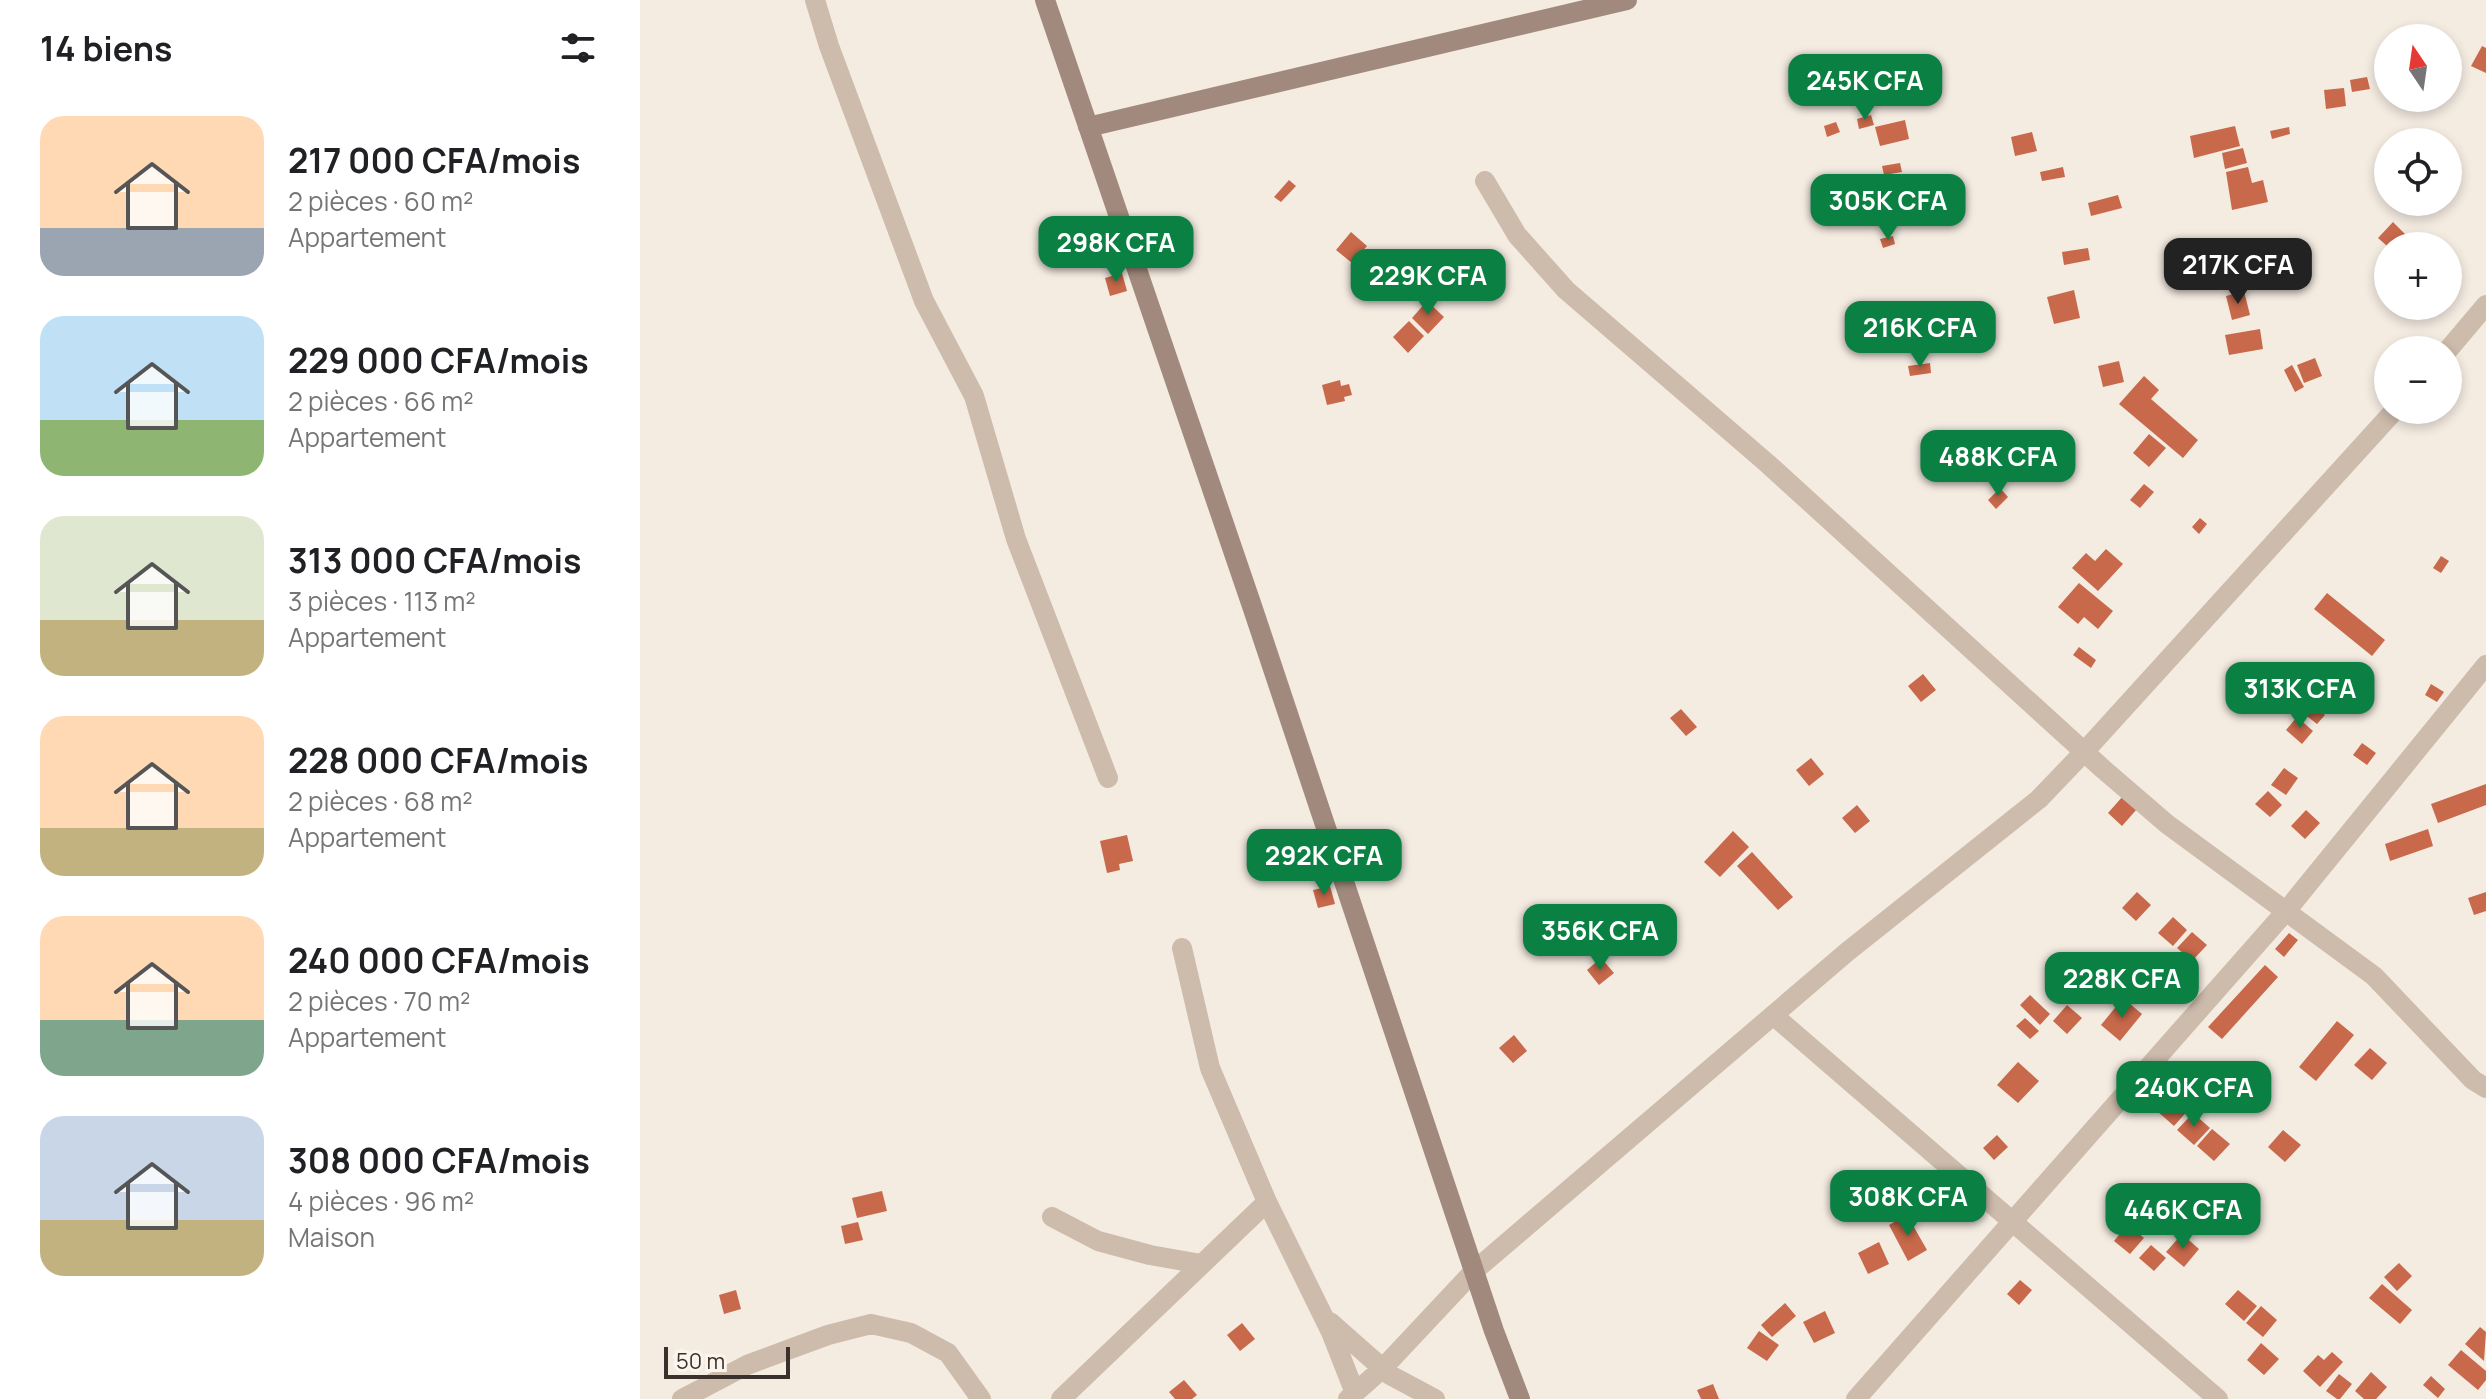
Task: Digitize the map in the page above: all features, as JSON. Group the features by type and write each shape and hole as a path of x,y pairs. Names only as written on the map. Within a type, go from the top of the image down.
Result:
{"main road":[{"path":"1045,0 1474,1271 1520,1399"},
{"path":"1088,127 1627,0"}],"street":[{"path":"815,0 829,46 924,301 974,396 1016,539 1108,778"},
{"path":"1485,181 1517,235 1566,290 1768,464 2167,824 2374,976 2473,1080 2486,1088"},
{"path":"2460,336 2486,305"},
{"path":"1182,948 1210,1068 1267,1202 1324,1317 1351,1396 1383,1368 1474,1271 1847,952 2039,799 2382,424"},
{"path":"1856,1399 2287,910 2486,665"},
{"path":"1773,1015 2218,1399"},
{"path":"1061,1399 1267,1202"},
{"path":"1052,1217 1098,1241 1201,1264"},
{"path":"1324,1317 1383,1368 1435,1399"},
{"path":"682,1399 747,1365 828,1335 871,1324 911,1333 948,1353 981,1399"}],"building":[{"path":"2482,46 2486,48 2486,73 2471,66"},
{"path":"2367,77 2370,89 2352,92 2350,80"},
{"path":"2344,88 2346,106 2326,109 2324,90"},
{"path":"1871,115 1874,125 1859,129 1857,119"},
{"path":"1905,120 1909,139 1880,146 1875,127"},
{"path":"1836,122 1840,132 1827,137 1824,126"},
{"path":"2235,126 2240,146 2194,158 2190,136"},
{"path":"2289,127 2290,134 2272,139 2270,131"},
{"path":"2032,132 2037,151 2015,156 2011,137"},
{"path":"2243,148 2247,163 2225,169 2222,153"},
{"path":"1900,163 1902,172 1884,175 1882,166"},
{"path":"2063,167 2065,177 2042,181 2040,172"},
{"path":"2248,167 2252,183 2263,180 2268,202 2232,210 2226,172"},
{"path":"1289,180 1296,186 1281,202 1274,197"},
{"path":"2118,195 2122,208 2091,216 2088,203"},
{"path":"2393,222 2403,232 2384,232"},
{"path":"1351,232 1367,246 1352,263 1336,250"},
{"path":"1893,236 1895,244 1883,248 1880,239"},
{"path":"2088,248 2090,260 2064,265 2062,252"},
{"path":"1122,273 1127,291 1110,296 1105,278"},
{"path":"2074,290 2080,318 2054,324 2047,297"},
{"path":"2244,291 2250,315 2232,320 2226,296"},
{"path":"1427,301 1444,317 1428,334 1412,318"},
{"path":"1913,304 1918,322 1899,327 1894,309"},
{"path":"1409,321 1424,336 1408,353 1393,337"},
{"path":"2260,329 2263,349 2229,355 2225,335"},
{"path":"2315,358 2322,376 2304,383 2297,365"},
{"path":"2119,361 2124,382 2103,387 2098,366"},
{"path":"1930,363 1931,373 1910,376 1908,366"},
{"path":"2292,365 2304,387 2295,392 2284,370"},
{"path":"2144,376 2159,390 2151,399 2198,440 2183,458 2119,404"},
{"path":"1340,380 1341,386 1349,384 1352,395 1344,397 1345,401 1327,405 1322,385"},
{"path":"2149,434 2166,448 2149,467 2133,453"},
{"path":"2144,484 2154,492 2140,508 2130,500"},
{"path":"2000,488 2008,497 1996,509 1988,500"},
{"path":"2200,518 2207,524 2199,534 2192,527"},
{"path":"2106,549 2123,564 2098,591 2072,568 2086,553 2095,561"},
{"path":"2441,556 2449,561 2441,573 2433,568"},
{"path":"2079,583 2113,611 2098,629 2084,617 2078,624 2058,607"},
{"path":"2327,593 2385,640 2372,656 2314,609"},
{"path":"2079,647 2096,660 2091,668 2073,655"},
{"path":"1923,674 1936,690 1921,702 1908,686"},
{"path":"2431,684 2444,692 2437,702 2425,695"},
{"path":"2310,704 2325,715 2317,724 2303,713"},
{"path":"1681,709 1697,727 1686,736 1670,718"},
{"path":"2297,717 2313,731 2302,744 2286,730"},
{"path":"2362,743 2376,753 2367,765 2353,755"},
{"path":"1811,758 1824,774 1809,786 1796,770"},
{"path":"2284,768 2298,778 2286,795 2271,785"},
{"path":"2486,784 2486,805 2438,823 2431,804"},
{"path":"2268,791 2282,805 2270,817 2255,804"},
{"path":"2123,796 2137,809 2122,826 2108,813"},
{"path":"1857,805 1870,821 1855,833 1842,818"},
{"path":"2306,810 2320,823 2305,839 2291,826"},
{"path":"2428,829 2433,846 2390,861 2385,844"},
{"path":"1733,831 1749,847 1720,877 1704,862"},
{"path":"1127,835 1133,861 1119,864 1120,870 1107,873 1100,841"},
{"path":"1752,852 1793,897 1778,910 1737,866"},
{"path":"1330,886 1335,904 1318,908 1313,890"},
{"path":"2137,892 2151,905 2136,921 2122,908"},
{"path":"2486,892 2486,911 2474,915 2468,898"},
{"path":"1641,917 1654,933 1639,945 1626,929"},
{"path":"2173,917 2187,930 2173,946 2158,933"},
{"path":"2192,932 2207,945 2192,961 2177,948"},
{"path":"2289,933 2298,940 2284,957 2275,949"},
{"path":"1601,958 1614,973 1599,985 1587,970"},
{"path":"2265,965 2278,977 2222,1039 2208,1027"},
{"path":"2030,995 2050,1014 2040,1025 2020,1005"},
{"path":"2123,998 2142,1014 2120,1041 2101,1025"},
{"path":"2067,1005 2082,1018 2067,1034 2053,1021"},
{"path":"2025,1018 2039,1031 2030,1039 2016,1026"},
{"path":"2337,1021 2354,1035 2316,1081 2299,1067"},
{"path":"1514,1035 1527,1051 1513,1063 1499,1048"},
{"path":"2370,1048 2387,1063 2372,1080 2354,1065"},
{"path":"2018,1062 2039,1081 2018,1103 1997,1085"},
{"path":"2224,1074 2241,1089 2225,1106 2208,1091"},
{"path":"2173,1093 2190,1108 2174,1126 2157,1111"},
{"path":"2193,1113 2210,1128 2194,1145 2177,1130"},
{"path":"2212,1129 2230,1144 2214,1161 2197,1146"},
{"path":"2283,1130 2301,1145 2285,1162 2268,1147"},
{"path":"1997,1135 2008,1147 1994,1160 1983,1148"},
{"path":"882,1191 887,1211 857,1218 852,1198"},
{"path":"1907,1215 1927,1250 1908,1261 1889,1225"},
{"path":"858,1222 863,1240 845,1244 841,1226"},
{"path":"2128,1224 2144,1238 2130,1254 2114,1241"},
{"path":"2182,1234 2199,1249 2184,1267 2166,1252"},
{"path":"1879,1242 1889,1264 1868,1274 1858,1253"},
{"path":"2151,1245 2166,1258 2154,1271 2139,1258"},
{"path":"2399,1263 2412,1276 2397,1291 2384,1277"},
{"path":"2020,1280 2032,1290 2019,1305 2007,1294"},
{"path":"2382,1284 2412,1310 2400,1324 2369,1298"},
{"path":"736,1290 741,1309 724,1314 719,1295"},
{"path":"2238,1290 2257,1306 2244,1321 2225,1304"},
{"path":"1785,1303 1796,1316 1772,1337 1761,1325"},
{"path":"2261,1306 2277,1320 2263,1337 2246,1323"},
{"path":"1825,1311 1835,1333 1814,1343 1803,1322"},
{"path":"1242,1323 1255,1339 1240,1351 1227,1335"},
{"path":"2480,1327 2486,1332 2484,1361 2465,1344"},
{"path":"1759,1331 1779,1345 1767,1361 1747,1348"},
{"path":"2261,1343 2279,1359 2264,1375 2247,1360"},
{"path":"2461,1350 2486,1371 2486,1380 2478,1390 2448,1365"},
{"path":"2332,1352 2343,1362 2320,1387 2303,1371 2318,1355 2324,1360"},
{"path":"2371,1372 2387,1387 2376,1399 2364,1399 2355,1391"},
{"path":"2339,1374 2352,1384 2337,1399 2326,1391"},
{"path":"2431,1376 2445,1389 2438,1398 2423,1385"},
{"path":"1184,1380 1197,1395 1192,1399 1175,1399 1169,1392"},
{"path":"1713,1384 1719,1399 1701,1399 1697,1390"}]}
